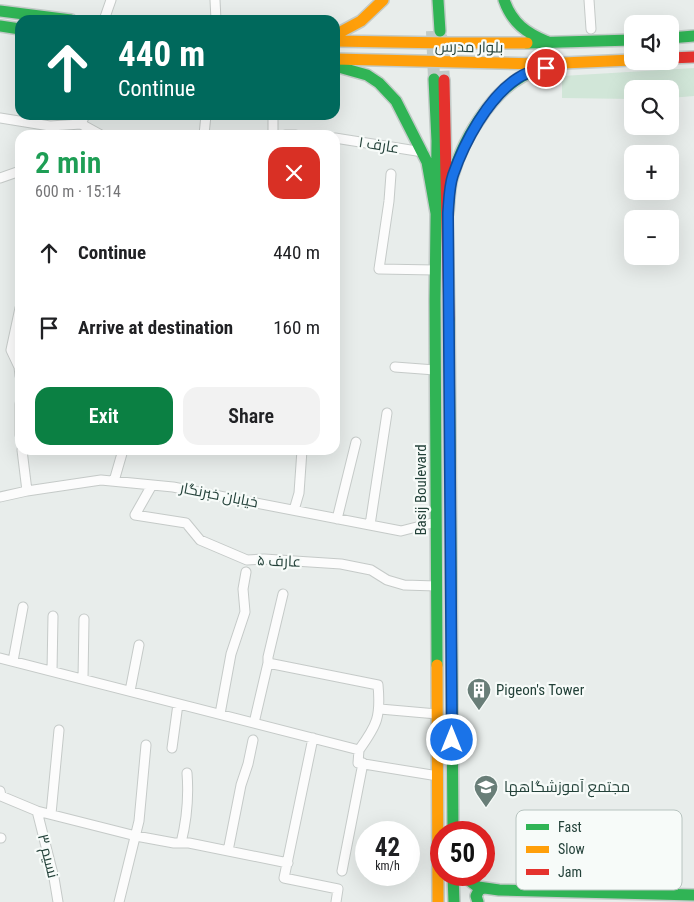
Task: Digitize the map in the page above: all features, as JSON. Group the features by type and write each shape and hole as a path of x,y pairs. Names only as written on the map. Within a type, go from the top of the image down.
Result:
{"main road":[{"path":"340,32 358,23 376,10 383,0"},
{"path":"430,0 436,31 438,0"},
{"path":"504,0 507,11 514,22 529,35 553,43"},
{"path":"0,11 32,15"},
{"path":"0,26 15,28"},
{"path":"679,37 694,36"},
{"name":"بلوار مدرس","path":"340,41 400,44 553,43 624,40"},
{"path":"679,58 694,57"},
{"name":"بلوار مدرس","path":"340,59 540,64 624,60"},
{"path":"448,213 452,177 464,149 483,115 498,96 518,78 532,71 575,63"},
{"path":"340,67 367,75 379,82 396,101 427,162 436,213"},
{"name":"Basij Boulevard","path":"438,902 435,270 439,79 448,213 453,821"},
{"path":"435,333 450,333"},
{"path":"453,886 454,902"},
{"path":"476,886 528,892 694,895"},
{"path":"478,902 476,896 479,890 484,888"}],"street":[{"path":"106,15 111,0"},
{"path":"589,0 591,29"},
{"path":"215,1 216,15"},
{"path":"0,118 45,130"},
{"path":"52,130 83,120 94,130"},
{"name":"عارف ۱","path":"340,139 423,152"},
{"path":"0,178 15,173"},
{"path":"391,174 379,270 435,270"},
{"path":"15,334 12,350 15,357"},
{"path":"396,367 435,370"},
{"path":"370,525 387,413"},
{"path":"338,518 356,442"},
{"path":"23,455 27,491"},
{"path":"114,481 122,455"},
{"path":"294,510 299,493 302,455"},
{"name":"خیابان خبرنگار","path":"0,498 27,491 101,480 173,486 400,531 436,522"},
{"name":"عارف ۵","path":"152,485 135,515 186,523 200,540 247,560 264,559 341,564 371,570 387,580 404,585 436,586"},
{"path":"220,714 231,654 245,612 243,589 246,572"},
{"path":"254,723 283,594"},
{"path":"13,661 23,607"},
{"path":"52,671 54,616"},
{"path":"83,679 84,619"},
{"path":"130,691 139,645"},
{"path":"0,658 359,750"},
{"path":"268,663 378,685 380,709 372,732 359,750 361,763 342,871"},
{"path":"172,748 178,704"},
{"path":"380,709 437,714"},
{"path":"51,814 60,730"},
{"path":"313,738 284,878 338,888 336,902"},
{"path":"228,851 241,785 253,740"},
{"path":"119,902 136,836 143,788 146,745"},
{"path":"361,763 438,776"},
{"path":"181,843 189,796 187,773"},
{"path":"0,792 0,796 37,811 136,836 190,843 288,863"},
{"name":"نسیم ۳","path":"37,811 58,902"}],"green space":[{"path":"694,68 694,96 679,97 679,80 624,80 624,99 562,98 562,76"}],"tunnel":[{"path":"432,31 434,79"},
{"path":"441,35 444,80"}],"traffic: fast":[{"path":"438,0 440,31"},
{"path":"504,0 511,15 521,26 533,35 548,42"},
{"path":"0,11 32,15"},
{"path":"0,26 15,28"},
{"path":"679,37 694,36"},
{"path":"527,43 624,40"},
{"path":"340,67 367,75 379,83 396,101 427,162 436,213"},
{"path":"448,213 452,178 457,162 485,111 512,83 527,74 543,69"},
{"path":"434,79 437,141 435,300 437,665"},
{"path":"449,319 453,821"},
{"path":"453,886 454,902"},
{"path":"477,886 499,890 694,895"},
{"path":"478,902 476,896 479,890 484,888"}],"traffic: slow":[{"path":"340,32 361,21 383,0"},
{"path":"340,41 527,43"},
{"path":"340,59 540,64 624,60"},
{"path":"437,665 438,902"}],"traffic: jam":[{"path":"679,58 694,57"},
{"path":"444,80 449,319"}],"place":[{"name":"Pigeon's Tower","path":"479,711"},
{"name":"مجتمع آموزشگاهها","path":"486,808"}],"route":[{"path":"452,740 448,213 452,177 464,149 483,115 498,96 518,78 532,71 546,68"}]}
